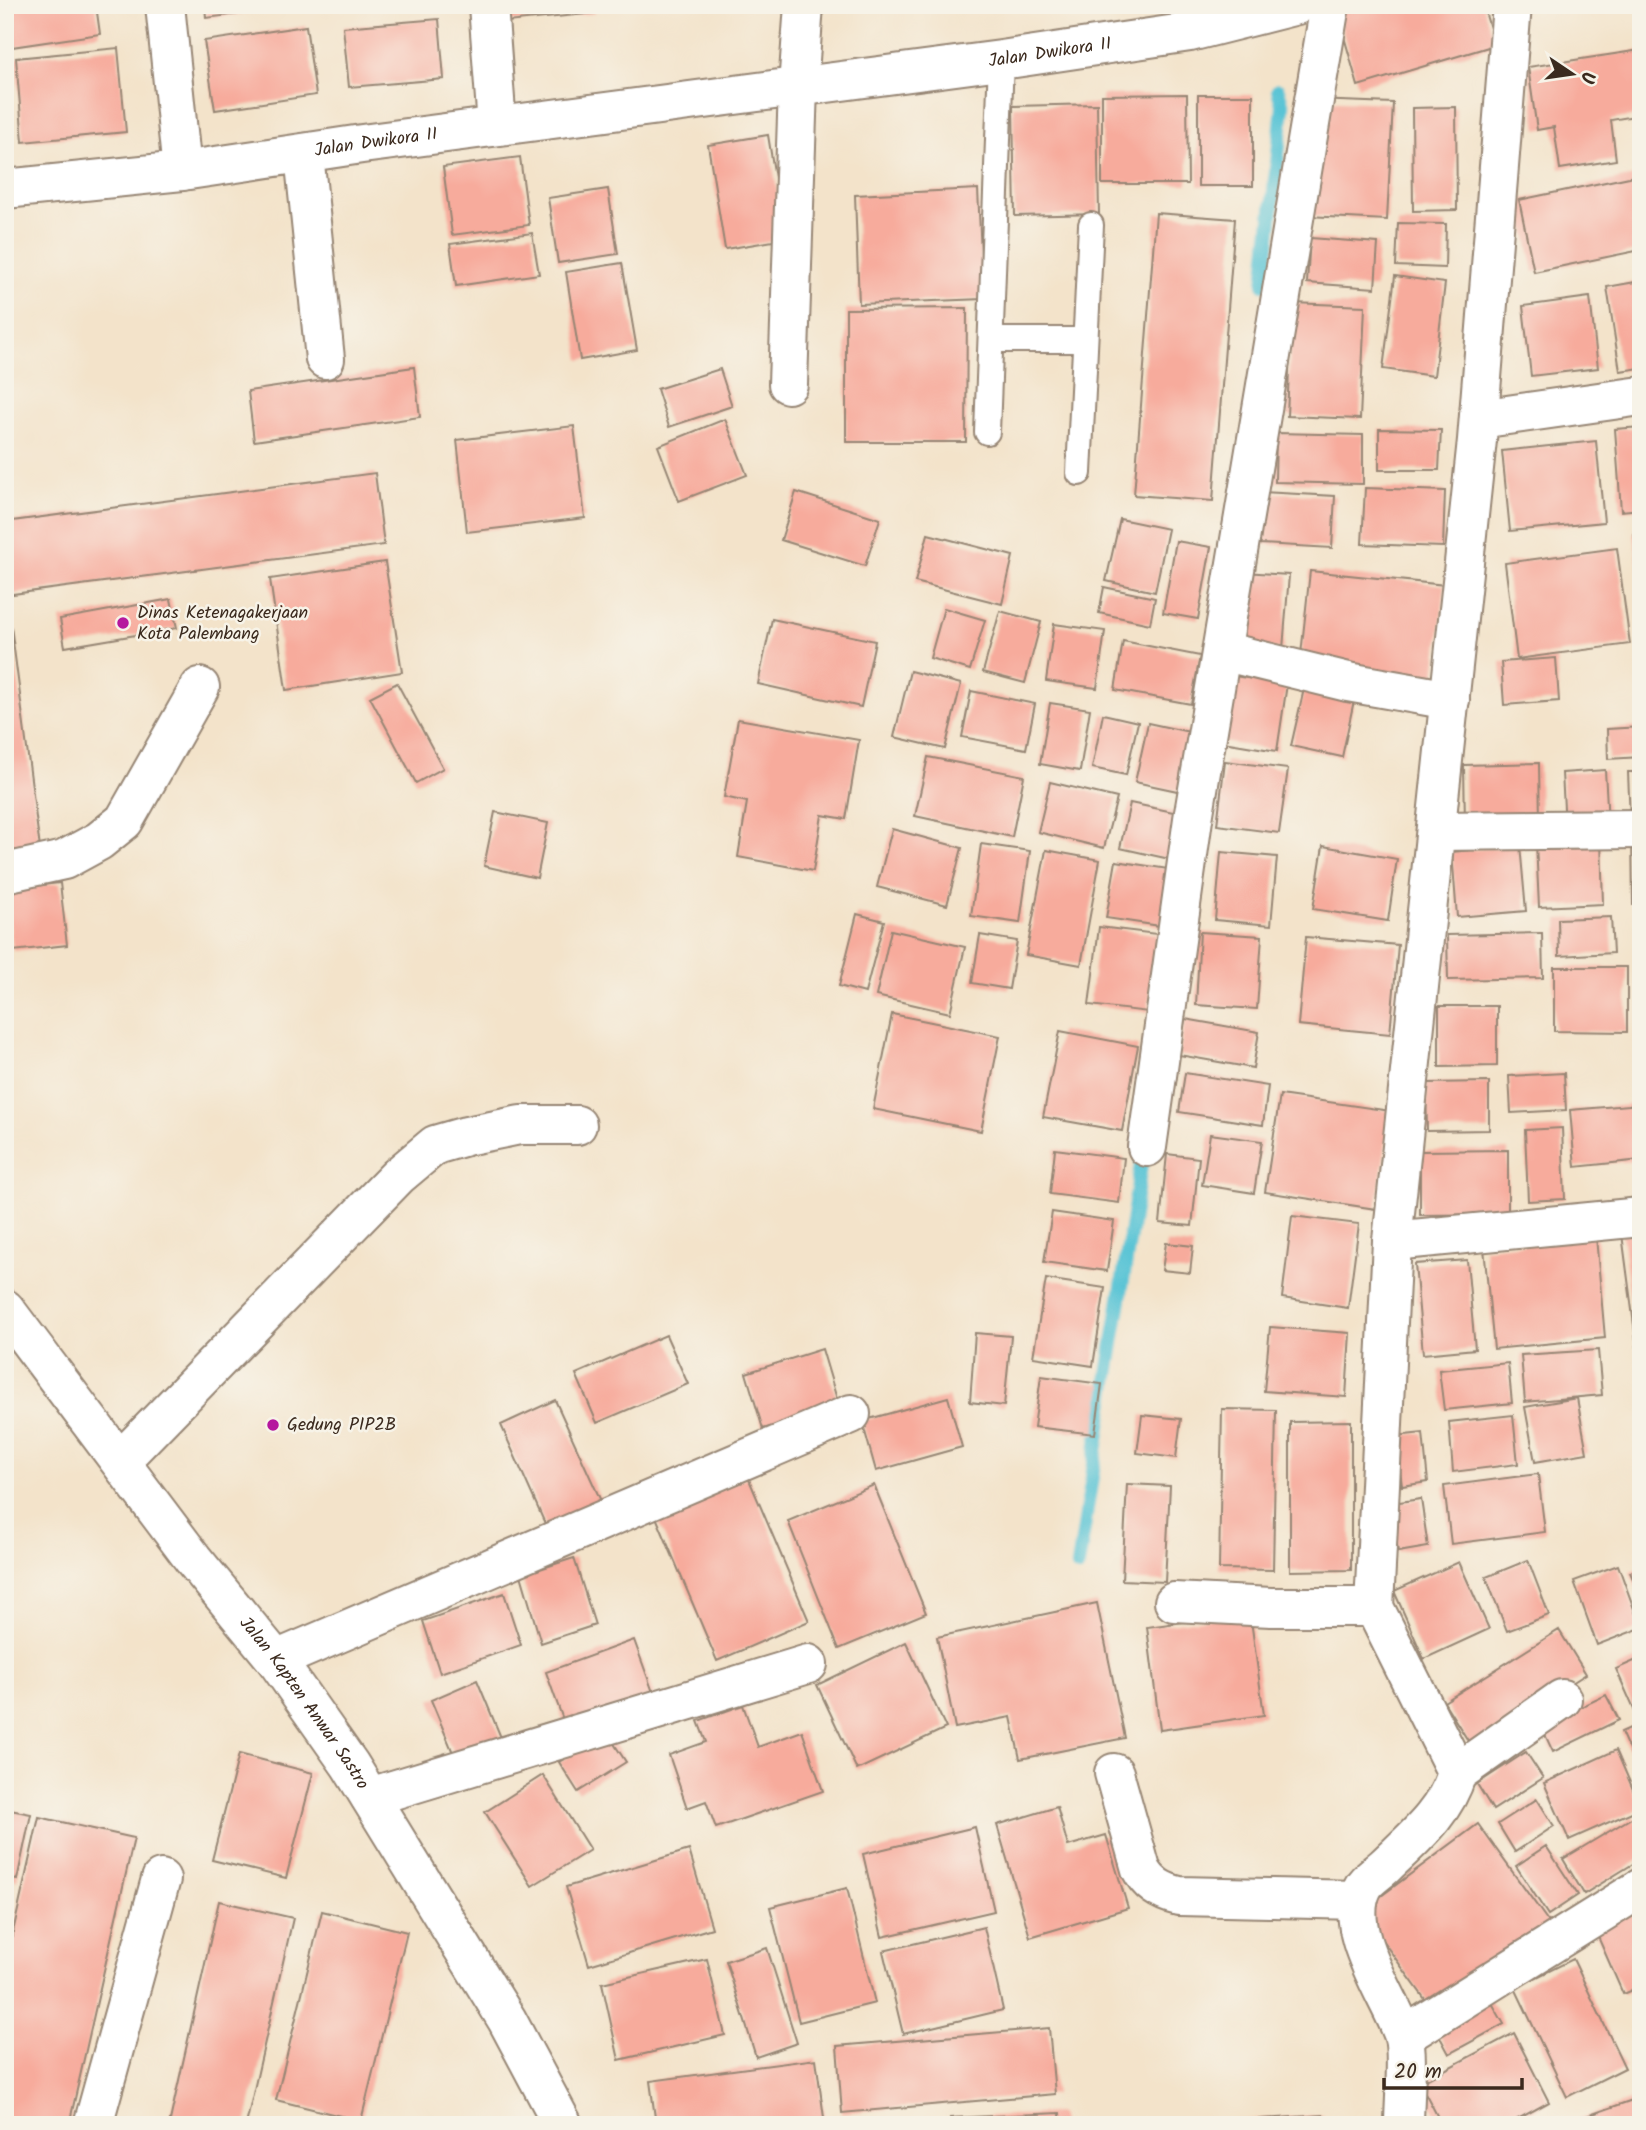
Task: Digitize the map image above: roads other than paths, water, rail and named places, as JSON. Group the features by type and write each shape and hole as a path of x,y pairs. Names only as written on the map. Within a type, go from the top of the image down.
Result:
{"street":[{"path":"165,5 182,171"},
{"path":"488,5 497,126"},
{"path":"788,384 798,87 804,5"},
{"name":"Jalan Dwikora II","path":"5,189 182,171 497,126 1001,60 1190,32 1297,5"},
{"path":"1147,1146 1193,819 1330,5"},
{"path":"1457,1773 1374,1607 1392,1241 1479,419 1512,5"},
{"path":"304,154 325,359"},
{"path":"1479,419 1641,396"},
{"path":"1222,651 1348,682 1450,700"},
{"path":"5,873 64,860 99,841 124,821 200,687"},
{"path":"1436,831 1641,830"},
{"path":"120,1461 398,1176 435,1145 520,1125 577,1125"},
{"path":"1392,1241 1641,1217"},
{"name":"Jalan Kapten Anwar Sastro","path":"5,1309 193,1559 276,1660 370,1797 507,2021 563,2125"},
{"path":"276,1660 851,1413"},
{"path":"1174,1602 1374,1607"},
{"path":"370,1797 808,1664"},
{"path":"1404,2125 1404,2036 1372,1970 1359,1923 1358,1900 1363,1885 1429,1823 1451,1794 1457,1773 1562,1699"},
{"path":"1114,1773 1141,1869 1147,1881 1157,1888 1179,1896 1358,1900"},
{"path":"93,2125 161,1879"},
{"path":"1404,2036 1641,1888"}],"lane":[{"path":"987,432 1001,60"},
{"path":"1079,473 1091,225"},
{"path":"991,340 1084,340"}],"waterway":[{"path":"1264,284 1283,107 1278,90"},
{"path":"1078,1566 1144,1146"}],"place":[{"name":"Dinas Ketenagakerjaan Kota Palembang","path":"123,623"},
{"name":"Gedung PIP2B","path":"273,1425"}]}
